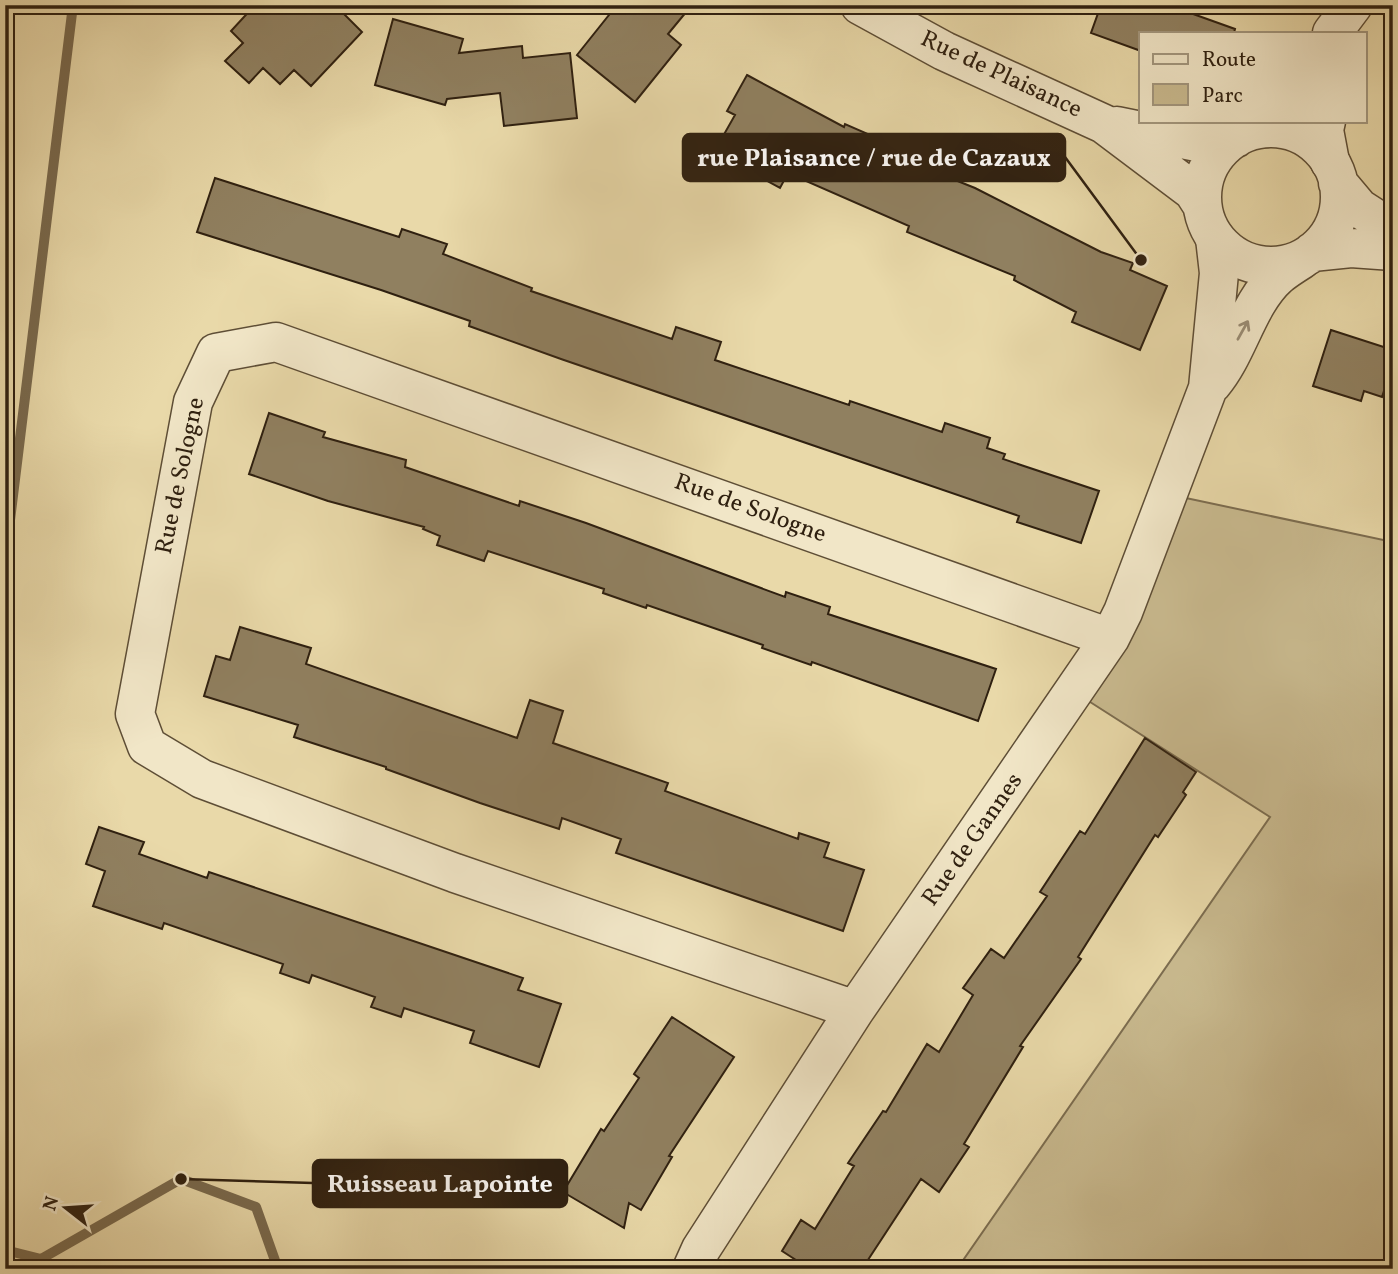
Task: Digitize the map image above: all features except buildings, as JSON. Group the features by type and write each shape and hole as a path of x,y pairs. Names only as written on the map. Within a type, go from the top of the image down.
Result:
{"street":[{"name":"Rue de Plaisance","path":"860,5 944,51 1104,124 1193,191 1209,222"},
{"path":"1307,256 1326,238 1335,221 1339,202 1324,130 1326,122"},
{"name":"Rue de Plaisance","path":"1104,124 1201,143 1258,129"},
{"path":"1393,230 1359,208 1304,136 1258,129 1220,150 1209,167 1202,186 1209,222 1232,255 1254,264 1278,266 1307,256 1351,247 1393,251"},
{"name":"Rue de Gannes","path":"692,1269 855,1010 1110,638 1124,612 1208,388 1219,273 1209,222"},
{"name":"Rue de Gannes","path":"1208,388 1223,371 1255,309 1277,276 1307,256"},
{"name":"Rue de Sologne","path":"855,1010 468,878 202,779 147,746 135,714 193,402 215,353 276,342 1110,638"}],"green space":[{"path":"1167,494 1393,542 1393,1269 957,1269 1270,817 1076,693"}],"waterway":[{"path":"5,561 73,5"},
{"path":"5,1250 41,1259 181,1179 256,1207 278,1269"}],"place":[{"name":"rue Plaisance / rue de Cazaux","path":"1141,260"},
{"name":"Ruisseau Lapointe","path":"181,1179"}]}
